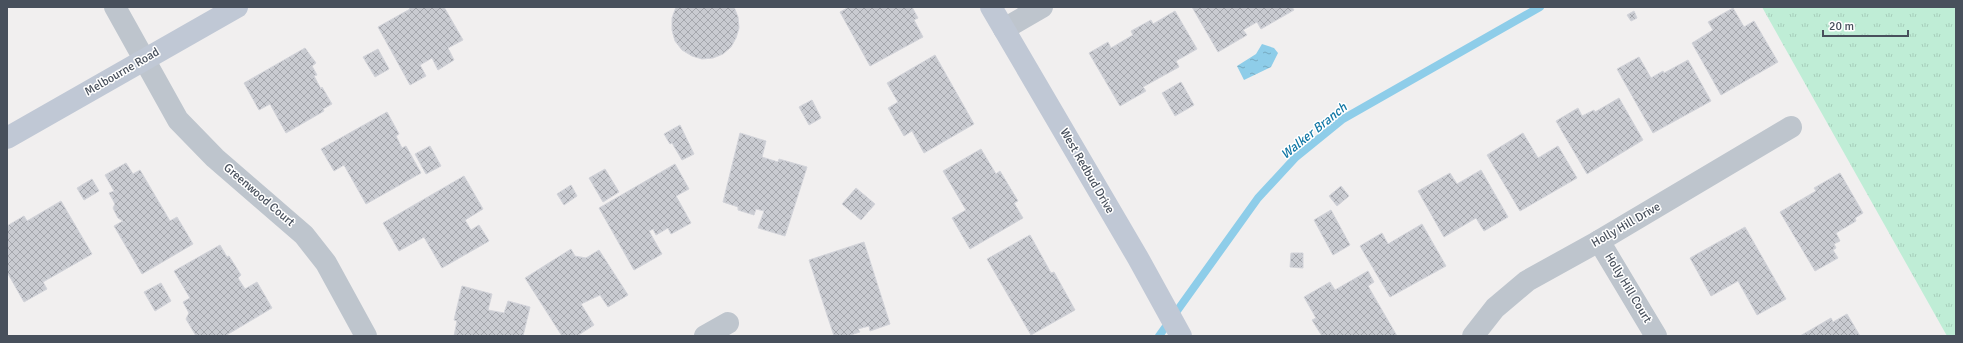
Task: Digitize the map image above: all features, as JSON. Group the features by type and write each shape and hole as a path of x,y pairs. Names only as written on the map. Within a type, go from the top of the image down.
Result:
{"street":[{"name":"Greenwood Court","path":"115,7 178,120 215,158 304,235 326,263 366,336"},
{"name":"Melbourne Road","path":"7,138 237,7"},
{"name":"West Redbud Drive","path":"991,7 1138,258 1181,336"},
{"path":"1004,29 1042,7"},
{"name":"Holly Hill Drive","path":"1473,336 1495,308 1527,281 1599,241 1791,127"},
{"name":"Holly Hill Court","path":"1599,241 1656,336"},
{"path":"705,336 728,323"}],"green space":[{"path":"1762,7 1956,7 1956,336 1947,336"}],"water":[{"path":"1262,44 1274,48 1278,53 1271,67 1244,80 1237,66 1256,54"}],"building":[{"path":"408,7 444,7 463,40 448,48 454,60 438,70 432,58 420,65 426,76 410,85 378,27 410,9"},
{"path":"676,7 734,7 738,17 739,28 731,47 723,54 713,58 702,59 692,56 682,50 675,41 672,30 672,18"},
{"path":"849,7 912,7 918,18 914,20 923,37 870,66 840,12"},
{"path":"1192,7 1292,7 1294,10 1261,29 1257,22 1243,30 1247,35 1218,52"},
{"path":"1733,8 1744,27 1754,21 1778,62 1721,95 1692,43 1713,30 1708,22"},
{"path":"1175,11 1197,49 1176,61 1179,67 1143,87 1146,91 1120,106 1089,53 1108,42 1111,48 1133,35 1131,31 1151,20 1153,24"},
{"path":"1634,11 1637,18 1631,21 1627,15"},
{"path":"305,48 316,63 312,66 317,75 314,76 332,104 323,109 324,111 286,133 270,104 259,110 244,83"},
{"path":"378,49 389,69 375,77 363,57"},
{"path":"935,55 974,124 924,153 912,131 904,136 888,108 898,102 887,83"},
{"path":"1639,57 1651,78 1688,60 1711,101 1653,133 1617,69"},
{"path":"1181,82 1194,105 1175,116 1162,93"},
{"path":"1619,98 1643,140 1587,174 1556,121 1578,108 1582,116 1594,110 1595,112"},
{"path":"812,100 821,118 809,125 799,107"},
{"path":"387,112 399,134 396,136 402,148 406,146 421,173 366,204 344,165 334,171 321,149"},
{"path":"680,125 694,154 682,160 672,143 670,144 664,134"},
{"path":"740,133 766,141 762,157 778,162 779,159 807,167 785,236 758,228 764,211 756,209 754,215 738,210 738,207 723,202"},
{"path":"1523,133 1538,158 1558,146 1577,178 1520,211 1487,155"},
{"path":"430,146 441,166 426,174 415,154"},
{"path":"981,149 996,174 1000,171 1018,201 1014,203 1023,218 970,249 952,218 966,210 943,171"},
{"path":"126,163 133,174 140,170 170,221 177,217 193,244 142,274 114,226 123,221 118,218 113,208 115,204 109,193 114,191 105,175"},
{"path":"675,164 689,189 676,196 691,223 671,234 668,228 656,235 653,229 649,231 662,254 634,270 599,208"},
{"path":"605,169 619,192 603,202 589,178"},
{"path":"1481,170 1508,217 1484,231 1476,218 1444,237 1418,191 1450,173 1457,184"},
{"path":"1840,173 1863,213 1855,218 1856,221 1836,233 1840,241 1834,244 1836,248 1833,250 1838,258 1815,271 1780,212 1816,191 1814,188"},
{"path":"464,176 483,209 465,220 471,230 479,225 489,241 442,268 424,237 399,251 383,223"},
{"path":"92,179 99,191 84,200 77,188"},
{"path":"571,185 577,196 564,205 557,194"},
{"path":"1341,186 1349,196 1337,206 1329,196"},
{"path":"856,188 875,204 861,220 842,204"},
{"path":"61,201 92,254 43,282 47,289 24,302 7,272 7,226 24,216 27,221"},
{"path":"1331,210 1350,245 1333,255 1314,220"},
{"path":"1422,224 1446,266 1390,297 1360,246 1382,233 1388,244"},
{"path":"1745,227 1786,299 1757,315 1738,281 1711,296 1690,258"},
{"path":"1030,235 1051,273 1054,272 1075,310 1031,335 987,259"},
{"path":"864,242 890,324 870,331 869,326 858,329 860,332 847,336 834,336 809,260"},
{"path":"220,245 241,275 238,278 245,289 257,282 272,308 225,336 196,336 186,319 189,313 183,302 190,298 174,271"},
{"path":"571,249 575,256 586,258 599,250 628,295 608,307 600,295 581,304 594,325 577,336 562,336 525,278"},
{"path":"1291,253 1303,253 1303,268 1290,267"},
{"path":"1368,271 1374,282 1368,286 1397,336 1322,336 1312,320 1316,318 1304,297 1330,282 1335,290"},
{"path":"161,283 171,301 155,311 144,292"},
{"path":"462,286 492,294 488,310 504,313 508,301 530,307 523,336 454,336 457,321 454,320"},
{"path":"1847,314 1860,336 1800,336 1831,318 1833,322"}],"waterway":[{"name":"Walker Branch","path":"1159,336 1258,198 1295,158 1343,119 1540,7"}]}
